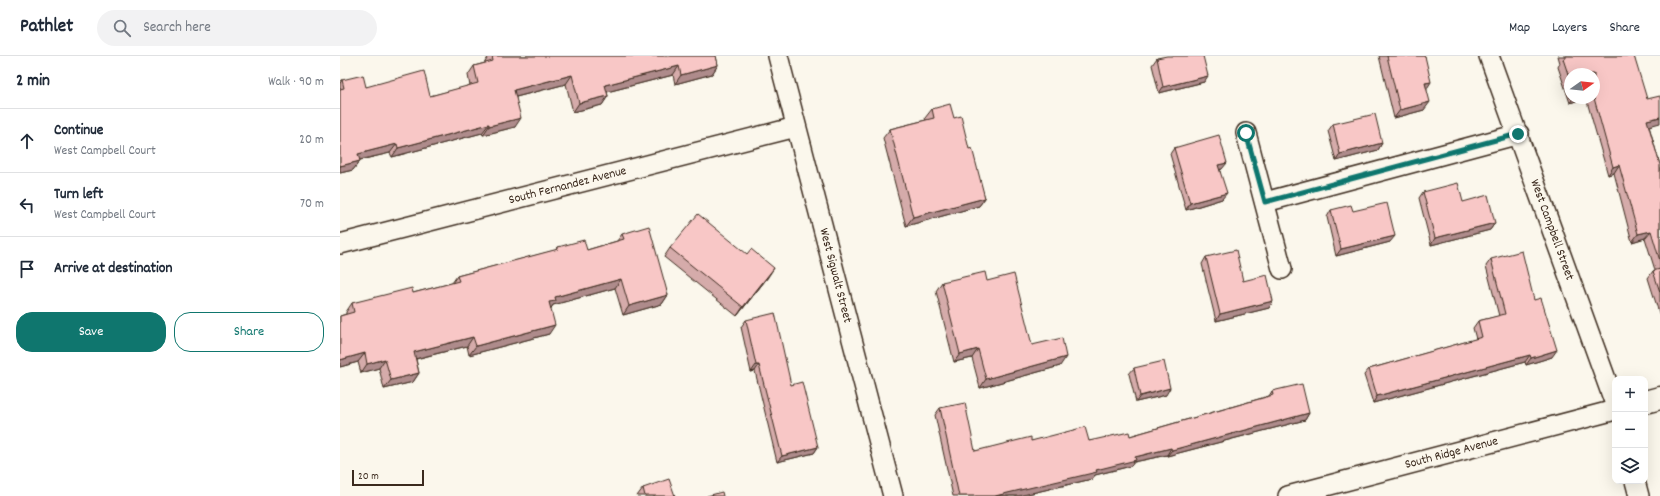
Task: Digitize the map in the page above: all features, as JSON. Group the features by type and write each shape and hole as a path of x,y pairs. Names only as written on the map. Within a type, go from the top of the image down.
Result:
{"street":[{"name":"West Sigwalt Street","path":"778,56 893,496"},
{"name":"West Campbell Street","path":"1489,56 1612,396"},
{"name":"South Fernandez Avenue","path":"340,244 796,127"},
{"path":"1246,133 1282,269"},
{"path":"1265,202 1518,134"},
{"path":"1648,401 1660,398"},
{"name":"South Ridge Avenue","path":"1288,496 1612,411"},
{"path":"1636,484 1639,496"}],"building":[{"path":"492,56 716,56 718,65 681,75 679,66 605,85 608,96 579,103 572,75 514,90 521,118 489,126 489,124 398,148 397,144 358,154 360,161 340,166 340,89 344,88 342,80 363,75 366,87 424,71 430,96 478,83 474,66 493,61"},
{"path":"1167,56 1203,56 1208,76 1163,87 1157,58"},
{"path":"1387,56 1425,56 1431,82 1425,83 1430,102 1400,110"},
{"path":"1566,56 1634,56 1647,99 1660,96 1660,117 1647,120 1660,165 1660,261 1651,231 1638,234 1619,165 1613,167 1596,104 1600,104 1600,68 1566,68 1563,59 1566,58"},
{"path":"950,104 954,118 961,116 969,149 972,148 985,198 913,217 890,129 934,118 932,109"},
{"path":"1375,114 1382,143 1340,154 1333,124"},
{"path":"1219,135 1227,163 1218,165 1227,193 1190,203 1174,148"},
{"path":"1458,183 1463,202 1488,195 1495,223 1435,238 1423,192"},
{"path":"1387,203 1395,236 1341,249 1331,210 1351,205 1353,211"},
{"path":"698,214 747,254 751,249 774,268 743,307 670,248"},
{"path":"649,226 668,295 629,306 621,279 555,297 556,301 549,302 555,325 476,346 473,337 414,352 419,373 391,380 385,359 367,364 365,353 340,360 340,316 354,312 352,303 412,288 413,293 459,281 457,276 558,249 558,247 584,240 587,250 624,239 622,234"},
{"path":"1236,250 1243,281 1267,275 1273,301 1220,314 1206,257"},
{"path":"1522,251 1534,300 1541,298 1557,350 1531,358 1530,355 1377,396 1369,369 1482,337 1478,321 1505,314 1491,259"},
{"path":"1660,269 1660,292 1653,271"},
{"path":"985,272 987,281 1014,274 1032,345 1062,338 1066,357 986,379 978,349 960,354 942,282"},
{"path":"775,313 791,385 802,382 818,447 782,456 759,365 756,365 746,320"},
{"path":"1164,361 1170,388 1140,396 1134,368"},
{"path":"1302,384 1309,413 1172,450 1171,448 1135,457 1136,460 1096,470 1097,472 995,496 959,496 940,408 965,403 975,451 1031,437 1031,441 1085,427 1089,441 1129,432 1130,436 1273,395 1272,391"},
{"path":"669,479 675,496 645,496 643,488"},
{"path":"722,492 723,496 707,496"}],"route":[{"path":"1246,133 1265,202 1518,134"}]}
